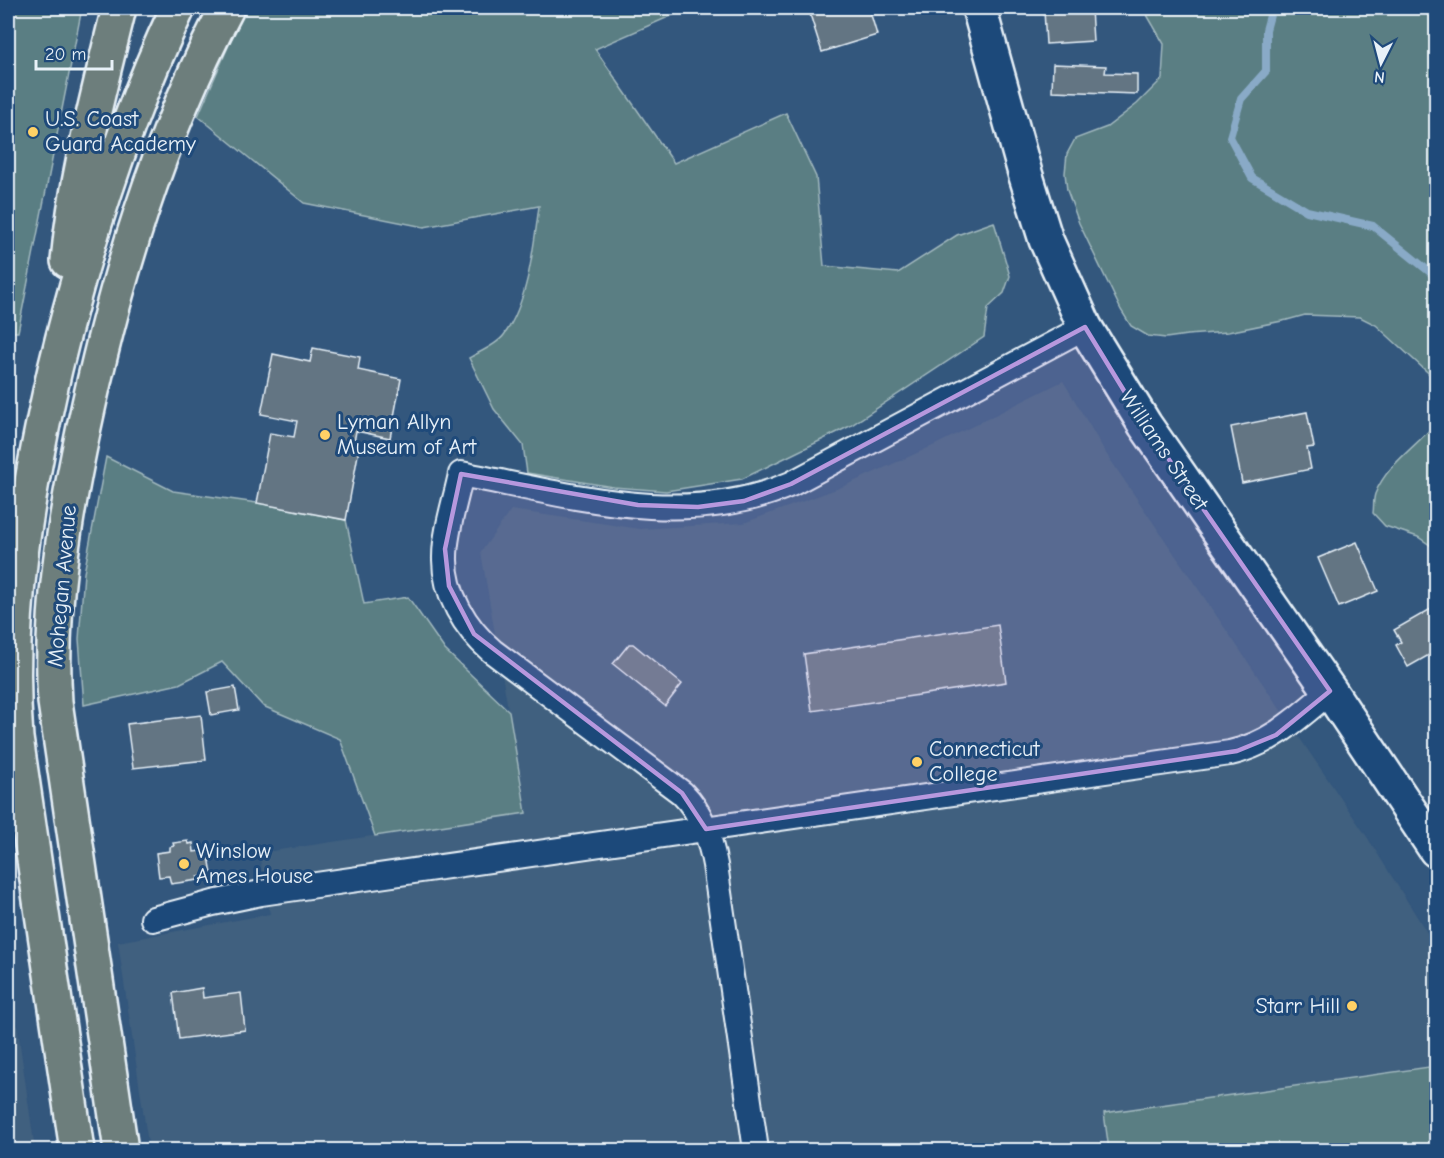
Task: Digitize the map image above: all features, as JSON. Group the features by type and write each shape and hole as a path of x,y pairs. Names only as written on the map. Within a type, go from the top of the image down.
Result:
{"highway":[{"path":"70,309 67,271 72,219 119,8"},
{"name":"Mohegan Avenue","path":"76,1150 18,757 12,673 15,602 24,523 43,423 70,309 96,216 122,142 142,89 178,8"},
{"name":"Mohegan Avenue","path":"121,1150 55,692 54,645 64,535 92,392 119,281 155,172 188,89 226,8"}],"street":[{"name":"Williams Street","path":"979,8 1046,240 1085,327 1145,425 1330,691 1437,850"},
{"path":"756,1150 715,866 706,829 697,810 682,793 492,651 469,627 452,595 445,562 445,549 461,474 606,502 698,507 744,501 791,484 1085,327"},
{"path":"153,919 261,893 1230,753 1249,748 1271,738 1330,691"}],"highlighted area":[{"path":"1085,327 1145,425 1330,691 1276,735 1237,751 706,829 682,793 474,634 449,586 445,549 461,474 638,505 698,507 744,501 791,484"}],"shaded area":[{"name":"Connecticut College","path":"1063,381 1107,455 1367,837 1436,947 1436,1150 149,1150 118,942 270,914 259,853 526,813 481,552 511,510 640,529 744,523 842,487 935,445"},
{"path":"8,961 35,1150 8,1150"}],"green space":[{"name":"U.S. Coast Guard Academy","path":"8,8 82,8 18,332 8,332"},
{"path":"245,8 689,8 595,49 674,163 786,113 816,177 824,266 898,273 957,235 994,222 1010,276 1004,293 988,308 984,337 850,426 742,479 666,491 613,487 527,473 523,445 494,409 469,358 488,348 504,335 519,307 529,273 539,206 424,227 304,203 198,116"},
{"path":"1143,8 1436,8 1436,380 1376,325 1360,317 1305,315 1228,332 1166,338 1148,336 1131,326 1079,223 1067,190 1065,173 1067,154 1075,139 1107,127 1137,104 1162,79 1164,44"},
{"path":"1436,423 1436,549 1418,537 1385,526 1373,513 1375,494 1380,483 1394,465"},
{"path":"106,457 173,491 257,503 346,520 364,604 408,597 445,650 509,711 526,813 375,836 340,739 263,706 222,662 179,684 84,705 79,639 84,573"},
{"path":"1436,1066 1436,1150 1109,1150 1104,1113"}],"building":[{"path":"808,8 869,8 877,35 822,52"},
{"path":"1091,9 1093,41 1046,44 1044,10"},
{"path":"1053,64 1106,66 1105,73 1137,74 1137,94 1052,91"},
{"name":"Lyman Allyn Museum of Art","path":"313,348 360,357 358,370 401,379 390,438 356,431 353,448 359,449 346,520 257,503 270,433 294,437 297,421 261,414 273,354 310,362"},
{"path":"1307,412 1314,447 1307,448 1311,469 1242,483 1231,427"},
{"path":"1357,542 1378,591 1339,607 1318,558"},
{"path":"1436,606 1436,651 1408,667 1396,645 1401,642 1394,630"},
{"path":"998,625 1006,682 812,711 804,654"},
{"path":"629,644 633,644 682,684 665,706 613,664"},
{"path":"235,687 239,710 211,715 207,692"},
{"path":"201,715 206,760 133,768 127,724"},
{"name":"Winslow Ames House","path":"188,841 189,844 193,843 194,852 208,850 212,874 198,877 198,880 171,884 169,876 159,877 156,853 170,851 170,847 174,846 173,843"},
{"path":"202,988 203,998 241,993 245,1030 179,1039 173,993"}],"waterway":[{"path":"1272,8 1266,30 1266,71 1241,99 1230,137 1252,178 1307,211 1373,226 1436,277"}],"place":[{"name":"U.S. Coast Guard Academy","path":"33,132"},
{"name":"Lyman Allyn Museum of Art","path":"325,435"},
{"name":"Connecticut College","path":"917,762"},
{"name":"Winslow Ames House","path":"184,864"},
{"name":"Starr Hill","path":"1352,1006"}]}
